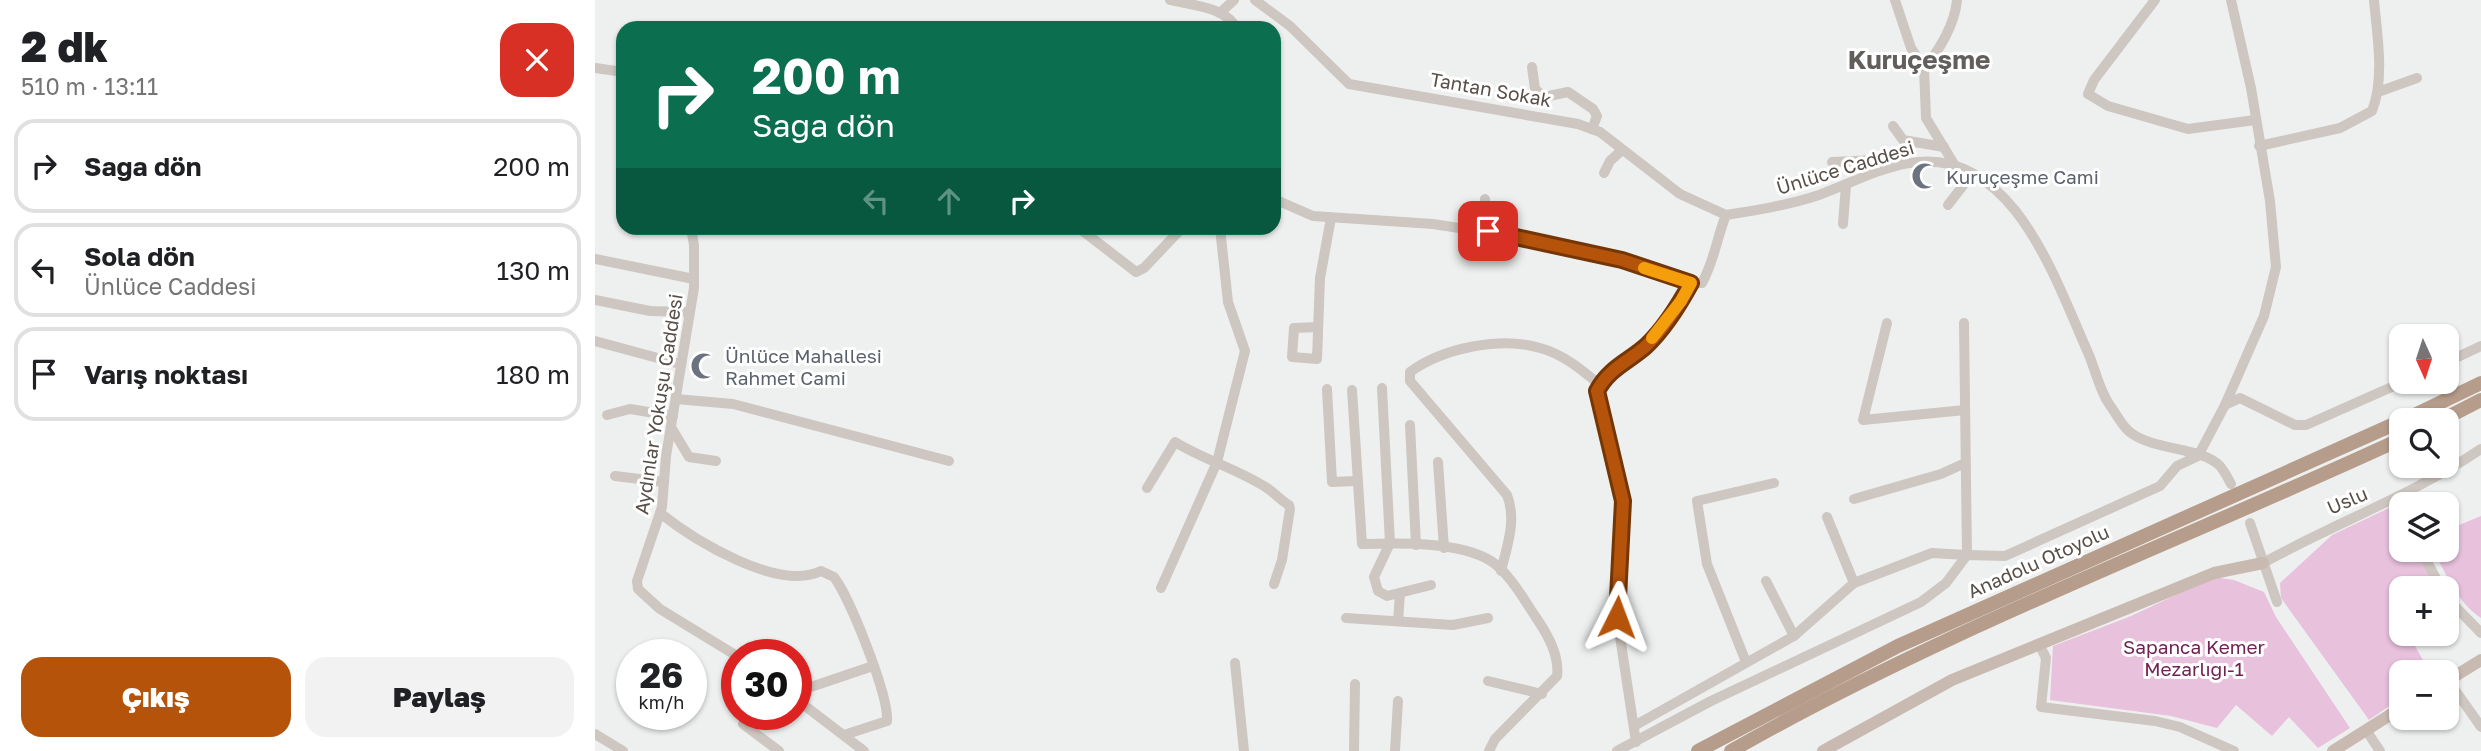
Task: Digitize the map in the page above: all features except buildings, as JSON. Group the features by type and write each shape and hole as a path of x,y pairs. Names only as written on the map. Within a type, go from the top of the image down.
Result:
{"highway":[{"name":"Anadolu Otoyolu","path":"2429,408 2481,383"},
{"path":"2459,411 2481,400"},
{"name":"Anadolu Otoyolu","path":"1698,751 1822,683 1910,640 2389,427"},
{"name":"Anadolu Otoyolu","path":"1731,751 1829,698 1992,620 2389,444"}],"main road":[{"path":"1823,751 1951,680 2214,573 2263,563"},
{"path":"2459,673 2481,660"},
{"path":"2333,751 2389,716"}],"street":[{"path":"1170,0 1220,13 1234,21"},
{"path":"1220,13 1234,0"},
{"name":"Tantan Sokak","path":"1255,0 1290,26 1349,84 1365,89 1441,98 1498,112 1541,116 1592,129 1680,194 1726,215"},
{"path":"1895,0 1911,48 1924,68 1926,118 1954,164"},
{"path":"1924,68 1936,55 1954,15 1957,0"},
{"path":"2155,0 2094,80 2088,94 2108,106 2188,129 2255,120"},
{"path":"1634,726 1794,636 1854,583 1932,553 2005,556 2160,486 2177,466 2198,456 2225,405 2264,316 2276,267 2270,201 2251,88 2231,0"},
{"path":"2259,146 2340,128 2372,111 2378,92 2374,0"},
{"path":"1532,67 1535,89 1543,97"},
{"path":"595,68 616,71"},
{"path":"2378,92 2417,78"},
{"path":"1543,97 1568,92 1585,103 1597,116 1592,129"},
{"path":"1541,116 1543,97"},
{"path":"1893,126 1903,140 1944,147"},
{"path":"1604,173 1610,161 1622,150"},
{"path":"1832,162 1876,160 1906,163"},
{"name":"Ünlüce Caddesi","path":"1726,215 1783,205 1906,163 1926,160 1954,164 1972,174 2018,211 2034,233 2090,359 2101,392 2129,432 2154,446 2198,456 2218,465 2231,484"},
{"path":"1948,205 1972,174"},
{"path":"1843,224 1846,185"},
{"path":"1485,199 1488,231"},
{"path":"1281,202 1313,216 1433,223 1488,231 1622,260 1691,283 1702,283 1726,215"},
{"path":"1318,327 1320,278 1331,218"},
{"name":"Aydınlar Yokuşu Caddesi","path":"691,235 694,279 660,513 638,573 638,589 660,609 721,646"},
{"path":"1088,235 1136,272 1145,268 1176,235"},
{"path":"1161,588 1217,462 1245,351 1228,302 1221,235"},
{"path":"595,259 694,279"},
{"path":"1636,742 1617,617 1623,501 1599,410 1597,391 1620,363 1645,347 1681,301 1691,283"},
{"path":"595,300 650,311 688,312"},
{"path":"1887,323 1863,420 1965,410"},
{"path":"1617,751 1711,701 1921,601 1946,583 1967,555 1964,323"},
{"path":"595,341 680,364"},
{"path":"1501,571 1511,529 1507,495 1410,381 1410,372 1432,359 1466,348 1528,345 1569,361 1600,385"},
{"path":"2459,356 2481,346"},
{"path":"1382,388 1390,543 1374,577 1378,592 1387,596 1431,585"},
{"path":"2225,405 2240,398 2295,425 2306,425 2389,388"},
{"path":"1327,389 1332,482 1357,481"},
{"path":"1352,390 1362,544 1390,543 1444,548 1481,557 1501,571 1538,620 1556,659 1556,676 1542,694 1495,739 1489,751"},
{"path":"676,399 733,404 949,461"},
{"path":"607,415 630,409 672,421 689,457 716,461"},
{"path":"1410,425 1416,545"},
{"path":"1147,488 1175,442 1201,458 1217,462 1268,488 1289,505 1286,539 1274,584"},
{"name":"Uslu","path":"2414,492 2481,449"},
{"path":"1439,462 1444,548"},
{"path":"1854,499 1941,474 1965,463"},
{"path":"615,476 664,482"},
{"path":"1746,662 1707,564 1697,501 1774,483"},
{"name":"Uslu","path":"2263,563 2321,531 2389,506"},
{"path":"660,513 680,528 739,562 775,572 809,576 821,570 834,577 873,666 888,710 887,721 844,735"},
{"path":"1827,517 1854,583"},
{"path":"2250,523 2277,602"},
{"path":"1766,581 1794,636"},
{"path":"1398,621 1400,594"},
{"path":"2459,610 2481,633"},
{"path":"1346,618 1453,625 1488,618"},
{"path":"2040,646 2046,658 2041,706 2155,720 2180,727 2234,751"},
{"path":"1235,663 1244,751"},
{"path":"812,687 873,666"},
{"path":"1489,681 1542,694"},
{"path":"1354,751 1355,684"},
{"path":"2459,697 2481,727"},
{"path":"1395,751 1398,701"},
{"path":"812,711 864,751"},
{"path":"751,730 779,751"},
{"path":"2366,730 2380,751"},
{"path":"595,734 623,751"}],"green space":[{"path":"2389,508 2389,562 2424,562 2430,576 2389,576 2389,646 2415,646 2423,660 2389,660 2389,706 2369,720 2281,598 2280,583 2332,535"},
{"path":"2481,516 2481,618 2459,596 2459,576 2447,576 2439,562 2459,562 2459,525"},
{"name":"Sapanca Kemer Mezarlığı-1","path":"2214,577 2234,580 2264,592 2276,617 2350,728 2318,748 2289,717 2272,736 2236,705 2217,728 2171,716 2050,700 2053,646 2131,616"}],"slow traffic":[{"path":"1644,268 1691,283 1667,321 1652,338"}],"place":[{"name":"Kuruçeşme Cami","path":"1925,176"},
{"name":"Ünlüce Mahallesi Rahmet Cami","path":"704,366"}],"district":[{"name":"Kuruçeşme","path":"1919,59"}],"route":[{"path":"1488,231 1622,260 1660,275 1691,283 1667,321 1645,347 1620,363 1602,380 1597,391 1599,410 1623,501 1617,617"}]}
